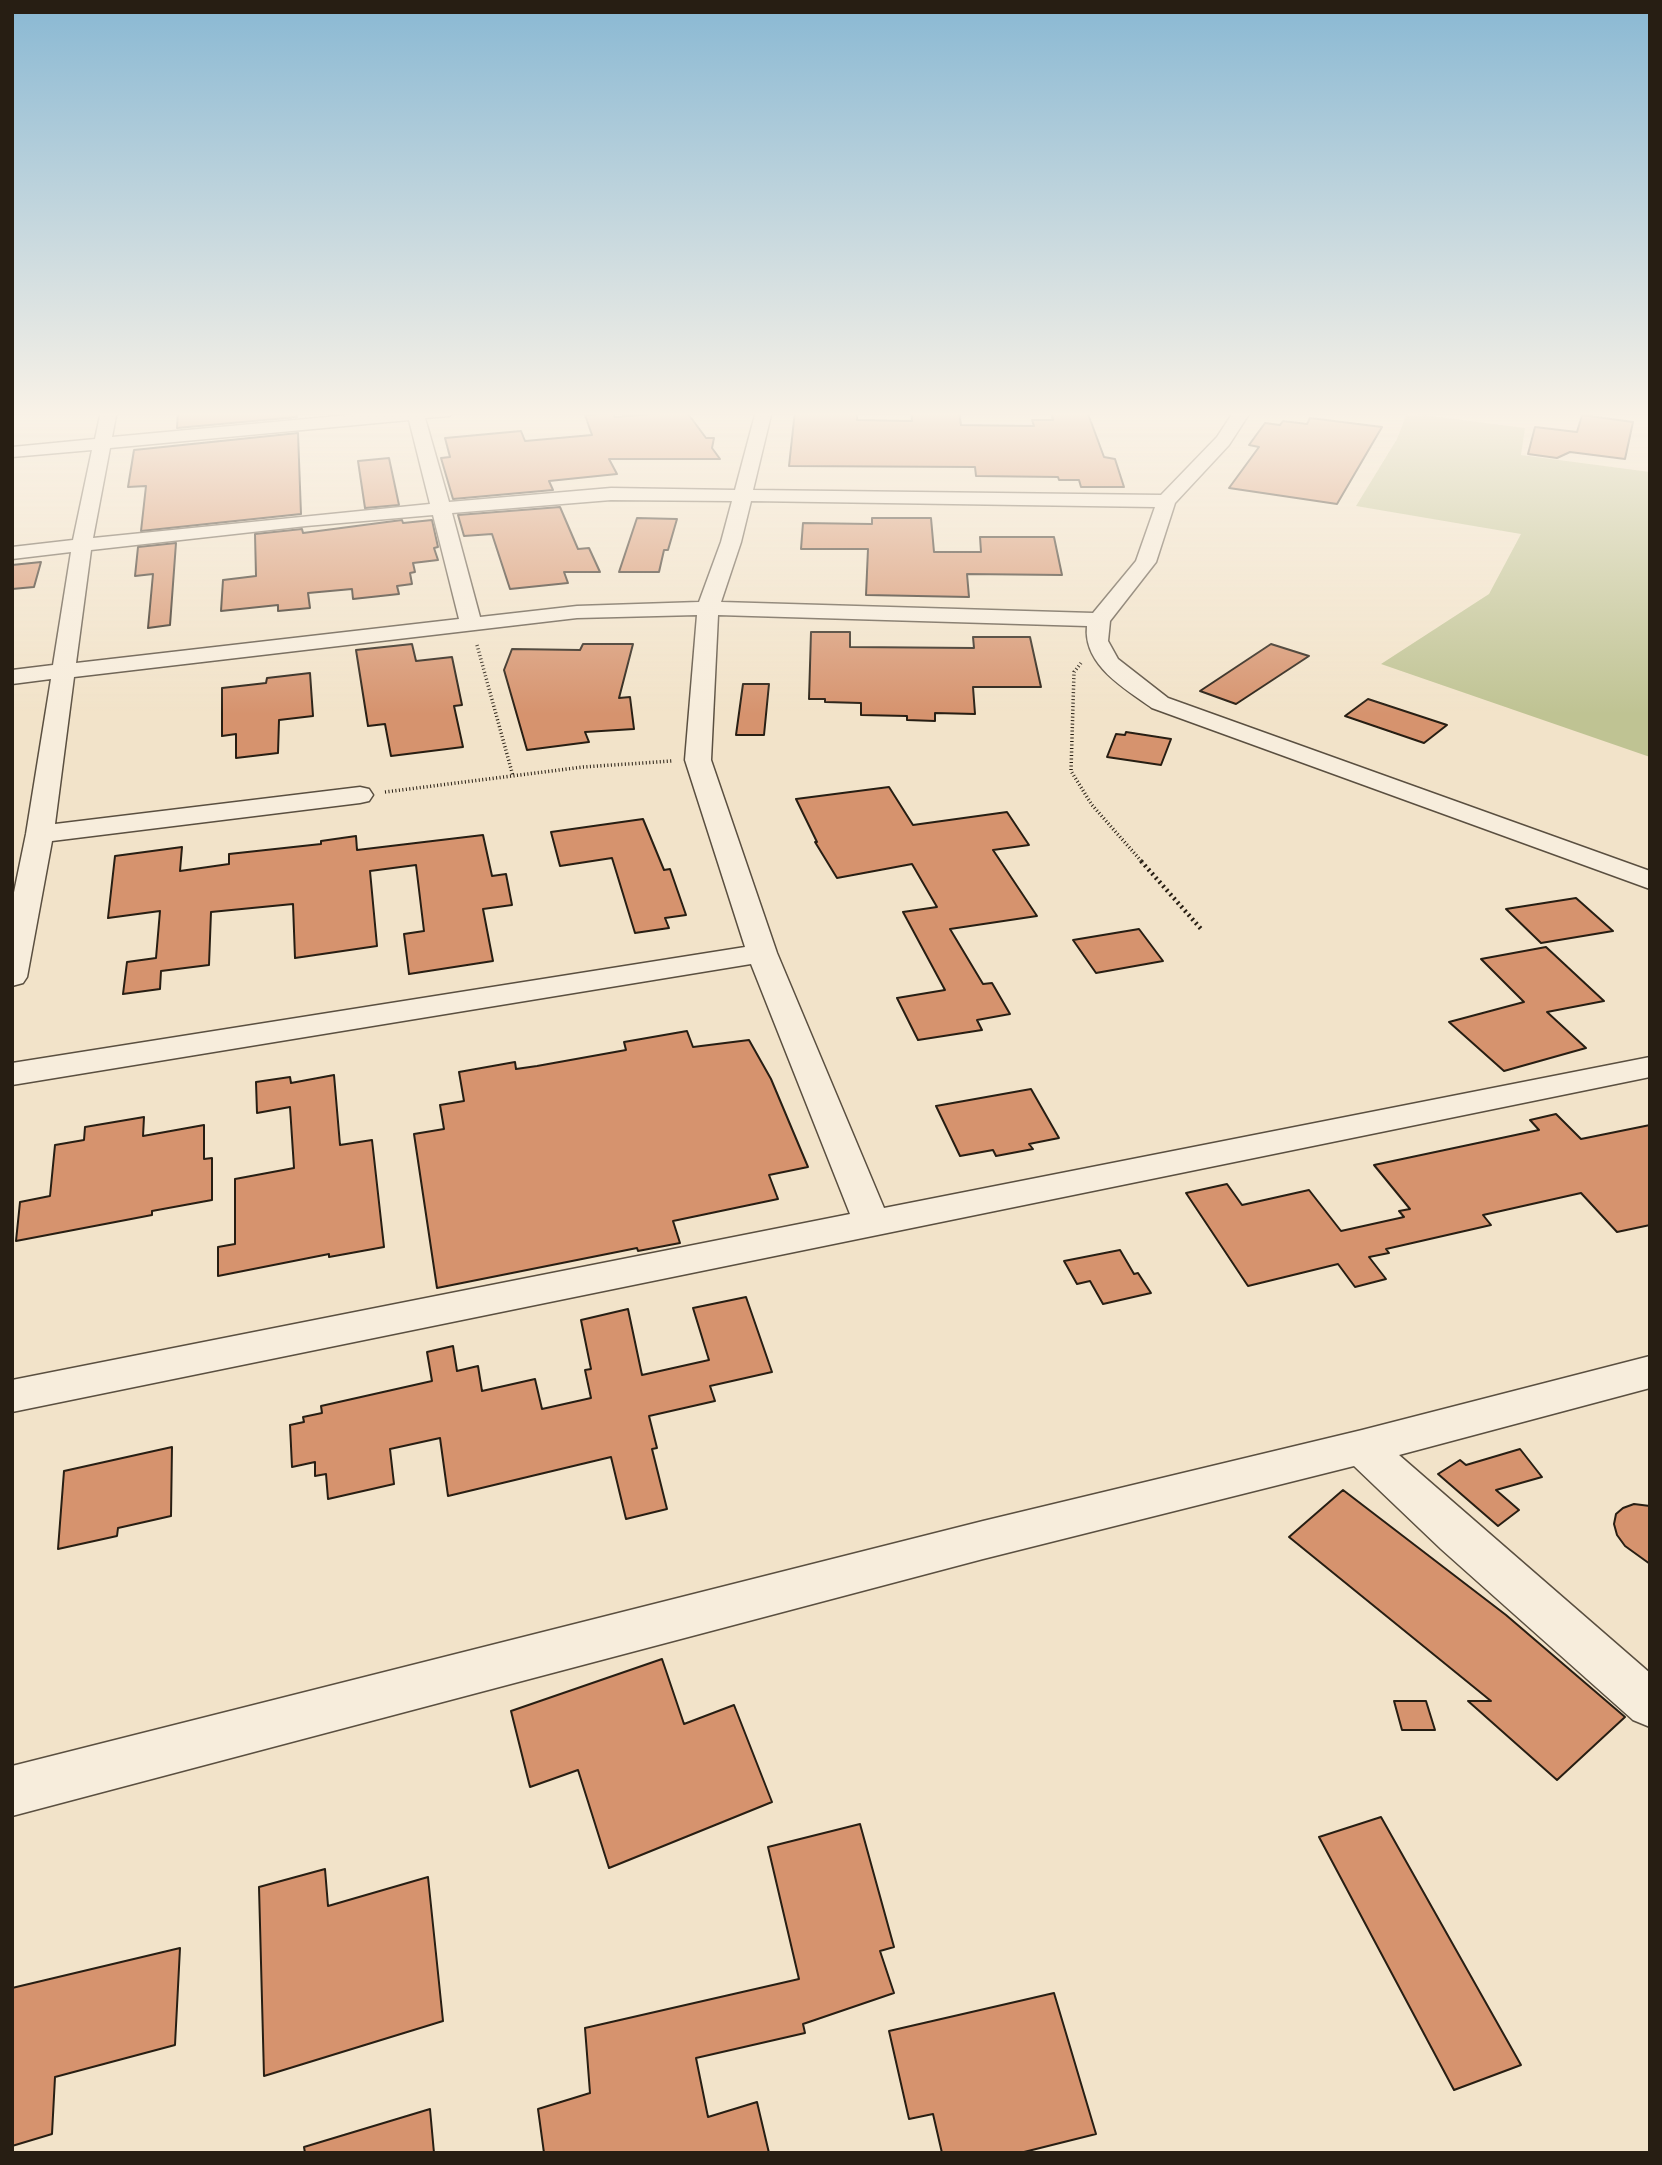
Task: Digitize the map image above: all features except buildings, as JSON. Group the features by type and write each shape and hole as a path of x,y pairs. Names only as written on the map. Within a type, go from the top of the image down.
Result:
{"street":[{"path":"12,977 40,834 89,512"},
{"path":"12,552 404,512"},
{"path":"442,512 471,624"},
{"path":"739,512 708,608 698,760 762,953 872,1223"},
{"path":"1098,631 1146,562 1162,512"},
{"path":"12,677 577,612 708,608 1098,631"},
{"path":"1098,631 1109,663 1160,703 1650,881"},
{"path":"40,834 360,794"},
{"path":"12,1074 762,953"},
{"path":"12,1395 1650,1067"},
{"path":"12,1791 970,1543 1362,1447 1650,1372"},
{"path":"1362,1447 1537,1607 1650,1704"}],"path":[{"path":"471,624 513,776"},
{"path":"1098,631 1074,672 1071,771 1091,805 1202,930"},
{"path":"360,794 583,767 698,760"}],"green space":[{"path":"1392,512 1650,512 1650,757 1381,664 1489,594 1521,534"}]}
